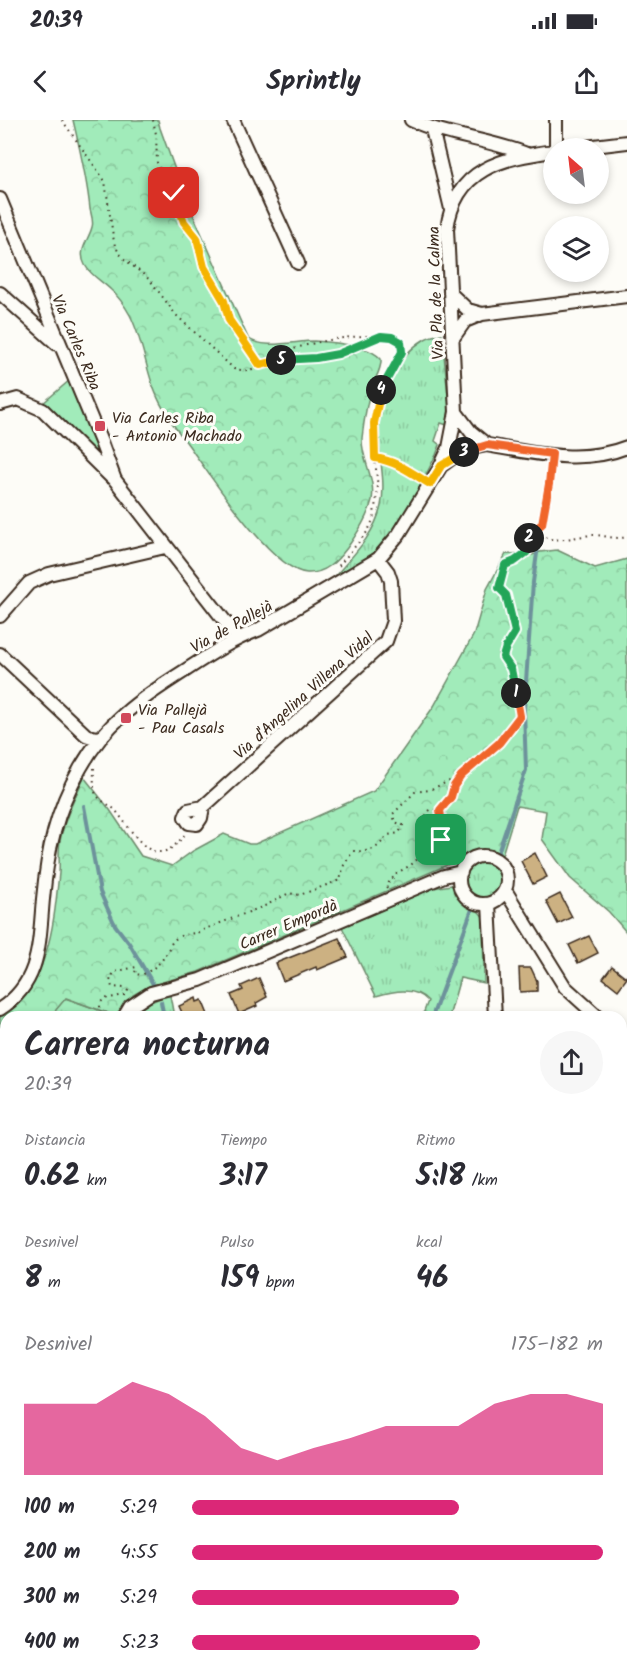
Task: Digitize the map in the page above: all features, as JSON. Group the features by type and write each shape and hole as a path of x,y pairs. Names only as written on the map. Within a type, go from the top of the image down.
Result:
{"street":[{"path":"233,120 298,263"},
{"path":"411,120 432,129 505,145 529,155"},
{"path":"555,138 556,120"},
{"path":"432,129 451,210"},
{"path":"609,144 627,142"},
{"name":"Via Pla de la Calma","path":"441,466 449,448 456,412 447,229 451,210 462,188 481,171 501,161 543,152"},
{"name":"Via Carles Riba","path":"0,199 101,442 114,480 238,638"},
{"path":"0,293 60,348"},
{"path":"450,293 468,310 482,314"},
{"path":"453,338 465,321 482,314 627,296"},
{"path":"0,404 18,399 43,410 114,480"},
{"path":"456,412 467,428 487,445"},
{"name":"Via de Pallejà","path":"0,1009 11,1002 21,990 36,960 41,933 46,870 54,832 69,792 90,753 123,715 146,697 238,638 258,630 378,559 399,534 441,466 456,455 487,445 576,458 598,456 627,447"},
{"path":"0,616 29,583 49,574 165,547"},
{"name":"Via d'Angelina Villena Vidal","path":"189,823 185,817 188,810 203,807 386,641 393,621 391,581 388,572 378,559"},
{"path":"0,654 86,735 95,738 102,737"},
{"path":"483,856 492,858 505,870 507,879 505,890 501,896 489,904 474,902 467,898 461,890 459,882 463,868 474,858 483,856"},
{"name":"Carrer Empordà","path":"128,1011 151,993 200,980 463,868"},
{"path":"505,890 564,987 591,1011"},
{"path":"489,904 495,1011"}],"path":[{"path":"62,120 105,181 115,246 122,257 150,280 176,315 234,369 251,370 292,349 310,343 345,338 381,336 397,339 403,346 400,357 381,388 374,423 378,489 373,520 368,531 330,575"},
{"path":"153,120 157,163 168,187 179,201 184,222 197,238 204,267 224,301 229,320 260,365"},
{"path":"270,361 338,354 381,336"},
{"path":"552,454 540,532 545,538 558,540 594,535 627,537"},
{"path":"375,458 407,469 430,484"},
{"path":"463,868 456,853 445,850 441,840 443,831 440,810 451,797 454,786 461,776 499,743 520,716 511,669 503,657 515,632 506,595 499,588 505,565 527,552 530,533 542,524"},
{"path":"100,1011 100,1003 104,999 124,995 128,991 125,988 112,987 114,972 136,967 135,974 142,975 156,967 164,958 172,942 183,934 199,934 205,929 267,905 288,893 300,895 340,880 344,865 353,851 369,852 379,846 388,835 399,833 403,825 395,822 393,814 415,792 429,790 461,776"},
{"path":"94,784 94,791 99,798 112,807 137,841 149,850 166,851 184,835 189,823"},
{"path":"388,900 386,886 397,873 421,856 420,827 424,816 430,809 440,810"}],"green space":[{"path":"73,120 158,120 183,192 248,338 262,344 314,341 340,343 368,350 381,359 368,401 362,438 372,484 372,500 365,519 351,543 339,558 325,569 307,573 293,568 278,557 229,502 166,414 157,397 130,315 117,296 90,272 83,260 83,250 91,232 93,220"},
{"path":"442,334 449,407 447,425 441,423 435,441 440,445 436,455 408,509 391,535 365,560 331,581 367,537 378,517 383,486 378,424 385,388 398,365 415,346 427,338"},
{"path":"70,380 100,452 98,455 42,404"},
{"path":"557,550 595,568 627,559 627,933 609,912 570,878 542,839 546,811 517,806 501,858 491,852 475,853 198,972 149,986 133,995 120,1011 102,1011 66,998 55,1011 5,1011 29,988 46,953 55,912 60,841 67,817 84,777 141,856 172,866 224,834 249,844 255,844 374,791 434,706 474,634 487,589 506,554 532,555"},
{"path":"484,861 498,866 503,880 498,894 484,899 470,894 465,880 470,866"},
{"path":"451,885 483,917 484,983 460,978 451,1011 424,1011 428,1001 417,993 396,991 376,996 342,927 433,888"},
{"path":"170,995 173,1011 138,1011 155,1000"},
{"path":"65,998 102,1011 55,1011"}],"building":[{"path":"535,853 547,877 533,884 521,861"},
{"path":"560,894 572,917 558,924 546,901"},
{"path":"589,936 598,953 578,963 569,945"},
{"path":"339,938 348,957 283,981 276,963"},
{"path":"612,966 627,978 618,990 603,978"},
{"path":"519,968 531,968 537,981 537,991 520,992"},
{"path":"259,978 267,997 256,1003 257,1006 246,1011 238,1011 231,995 243,990 241,986"},
{"path":"196,998 197,1002 202,1000 207,1011 181,1011 179,1006"}],"waterway":[{"path":"498,853 526,770 524,710 533,582 544,503 554,459"},
{"path":"84,806 100,892 115,925 129,943 153,984"},
{"path":"434,1011 474,904"},
{"path":"161,1002 163,1011"}],"place":[{"name":"Via Carles Riba - Antonio Machado","path":"100,426"},
{"name":"Via Pallejà - Pau Casals","path":"126,718"}],"route":[{"path":"174,193 179,201 184,222 197,238 204,267 224,301 229,320 260,365 270,361 338,354 381,336 392,337 401,342 403,346 400,357 381,388 373,433 375,458 407,469 430,484 441,466 456,455 472,448 487,445 552,454 542,524 530,533 527,552 505,565 499,588 506,595 515,632 503,657 511,669 520,716 499,743 461,776 454,786 451,797 440,810 443,831 441,840"}]}
